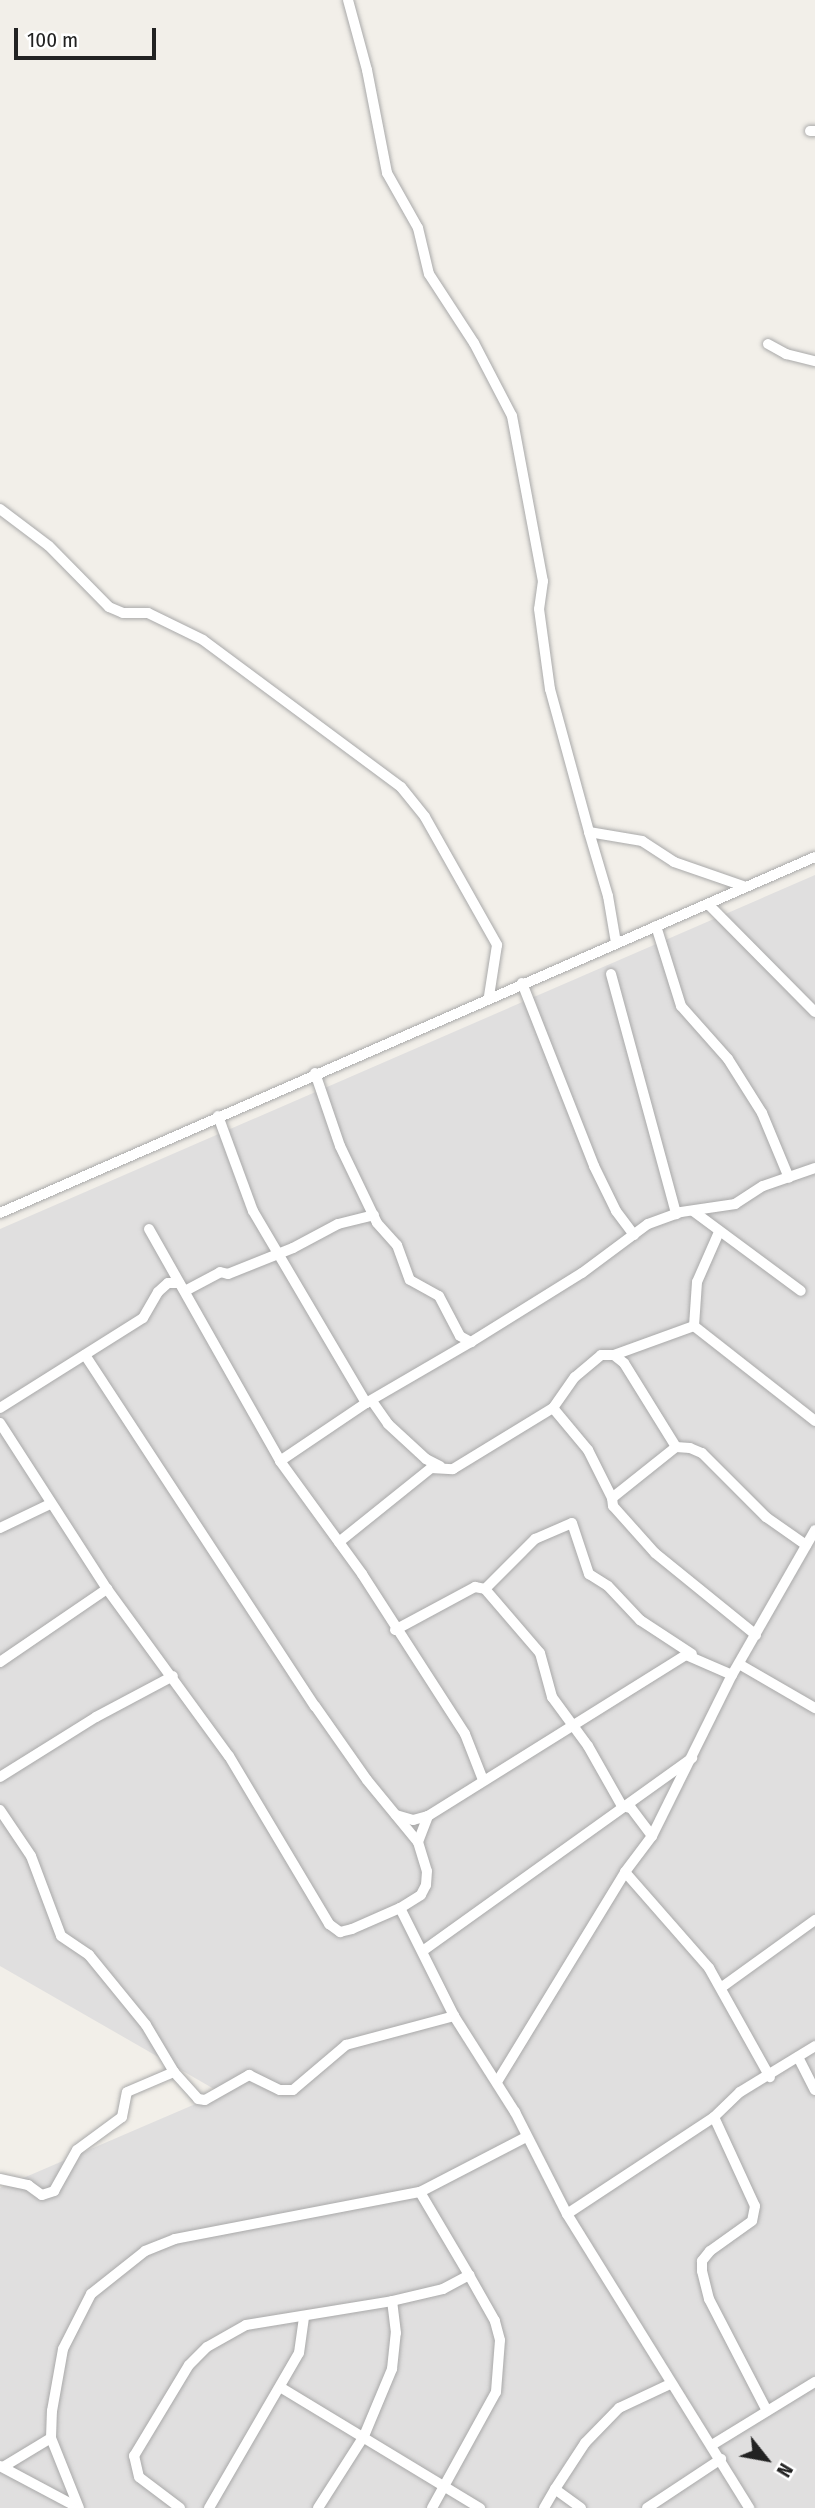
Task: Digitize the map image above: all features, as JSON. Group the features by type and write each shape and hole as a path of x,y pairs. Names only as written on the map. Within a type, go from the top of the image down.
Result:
{"street":[{"path":"348,0 367,70 387,173 418,228 429,274 474,343 512,416 543,581 539,609 550,689 608,896 616,943"},
{"path":"768,344 786,354 815,361"},
{"path":"0,509 49,546 110,607 123,613 148,613 202,640 401,787 425,817 497,945 489,996"},
{"path":"589,832 642,842 674,862 746,887"},
{"path":"0,1213 489,996 815,857"},
{"path":"708,904 815,1012"},
{"path":"656,926 681,1006 735,1070 762,1113 789,1178"},
{"path":"611,974 676,1214"},
{"path":"522,983 594,1166 616,1211 634,1235"},
{"path":"315,1073 340,1146 373,1215 397,1245 410,1280 439,1296 460,1336 471,1342"},
{"path":"218,1116 241,1184 277,1253 369,1402 426,1460 441,1467"},
{"path":"281,1461 369,1402 471,1342 634,1235 676,1214 735,1204 763,1186 815,1168"},
{"path":"694,1211 801,1291"},
{"path":"0,1408 143,1318 168,1283 182,1287 220,1272 228,1274 338,1224 373,1215"},
{"path":"149,1230 281,1461 339,1542 465,1734 483,1780"},
{"path":"694,1326 697,1282 719,1232"},
{"path":"339,1542 431,1468 453,1469 552,1408 575,1377 601,1355 614,1355 694,1326"},
{"path":"694,1326 815,1420"},
{"path":"0,1423 107,1589 229,1756 329,1924 340,1932 352,1930 421,1895 428,1871 418,1842 316,1706 85,1355"},
{"path":"614,1355 624,1363 676,1447 702,1453 766,1517 806,1545"},
{"path":"552,1408 588,1450 612,1497 613,1506 631,1529 655,1553 756,1634"},
{"path":"612,1497 676,1447"},
{"path":"0,1528 50,1504"},
{"path":"485,1589 535,1539 572,1523 589,1574 608,1586 640,1620 695,1656 733,1675"},
{"path":"497,2082 625,1872 652,1836 733,1675 815,1530"},
{"path":"395,1630 475,1587 485,1589 540,1653 552,1697 622,1806 631,1808 652,1836"},
{"path":"0,1662 107,1589"},
{"path":"396,1815 413,1820 428,1816 573,1727 675,1660 695,1656"},
{"path":"739,1664 815,1709"},
{"path":"0,1777 96,1717 173,1676"},
{"path":"424,1950 694,1756"},
{"path":"0,1810 31,1856 61,1936 89,1955 146,2025 189,2093 201,2100 249,2075 285,2092 311,2078 346,2045 454,2017"},
{"path":"418,1842 428,1816"},
{"path":"625,1872 679,1928 722,1987 770,2077"},
{"path":"400,1908 424,1950 454,2017 497,2082 567,2214 749,2508"},
{"path":"722,1987 815,1920"},
{"path":"567,2214 714,2117 740,2092 770,2077 815,2046"},
{"path":"798,2057 815,2090"},
{"path":"0,2179 28,2185 42,2195 54,2190 77,2150 122,2117 127,2092 174,2072"},
{"path":"714,2117 755,2206 752,2221 710,2251 702,2261 702,2271 709,2299 767,2411"},
{"path":"78,2507 51,2438 55,2379 74,2323 91,2294 145,2251 175,2239 420,2192 526,2137"},
{"path":"420,2192 495,2321 500,2357 496,2392 446,2487 432,2508"},
{"path":"180,2508 139,2477 134,2456 151,2423 189,2365 207,2347 246,2325 392,2301 443,2289 469,2275"},
{"path":"318,2508 364,2436 396,2350 392,2301"},
{"path":"209,2508 303,2343 304,2316"},
{"path":"712,2445 815,2382"},
{"path":"544,2508 585,2443 619,2408 670,2384"},
{"path":"280,2387 480,2508"},
{"path":"2,2466 51,2438"},
{"path":"647,2508 720,2459"},
{"path":"2,2466 78,2507"},
{"path":"555,2488 581,2508"}],"shaded area":[{"path":"815,875 815,2508 0,2508 0,2188 221,2093 0,1966 0,1229"}]}
